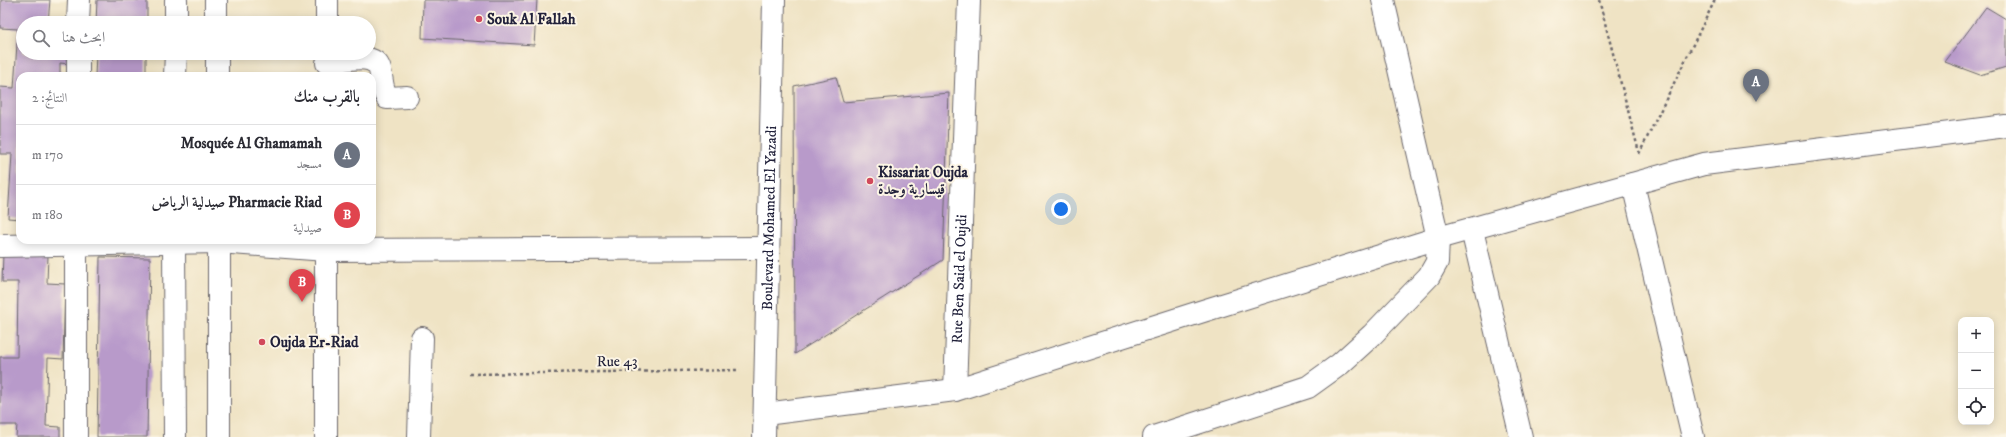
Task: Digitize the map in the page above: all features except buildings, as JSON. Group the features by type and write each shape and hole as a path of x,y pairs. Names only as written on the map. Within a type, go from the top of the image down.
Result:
{"street":[{"path":"78,16 79,0"},
{"path":"176,0 176,16"},
{"path":"216,0 216,16"},
{"path":"327,0 327,16"},
{"name":"Boulevard Mohamed El Yazadi","path":"764,437 764,370 774,0"},
{"name":"Rue Ben Said el Oujdi","path":"955,390 969,0"},
{"path":"1154,437 1308,387 1340,364 1372,335 1429,276 1437,262 1438,238 1383,0"},
{"path":"78,60 78,72"},
{"path":"175,72 176,60"},
{"path":"217,60 217,72"},
{"path":"327,64 353,60"},
{"path":"371,60 380,68 387,98 407,97"},
{"path":"765,414 955,390 1438,238 1472,230 1704,164 2006,126"},
{"path":"1640,182 1693,437"},
{"path":"1472,230 1521,437"},
{"path":"0,246 51,244"},
{"path":"76,244 76,437"},
{"path":"174,244 175,437"},
{"path":"219,244 219,437"},
{"path":"299,244 768,248"},
{"path":"326,245 326,437"},
{"path":"419,437 422,338"}],"path":[{"path":"1599,0 1639,155 1640,182"},
{"path":"1639,155 1715,0"},
{"name":"Rue 43","path":"470,374 764,370"}],"place":[{"name":"Souk Al Fallah","path":"479,19"},
{"name":"Mosquée Al Ghamamah","path":"1756,102"},
{"name":"Kissariat Oujda قيسارية وجدة","path":"870,181"},
{"name":"Pharmacie Riad صيدلية الرياض","path":"302,302"},
{"name":"Oujda Er-Riad","path":"262,342"}]}
